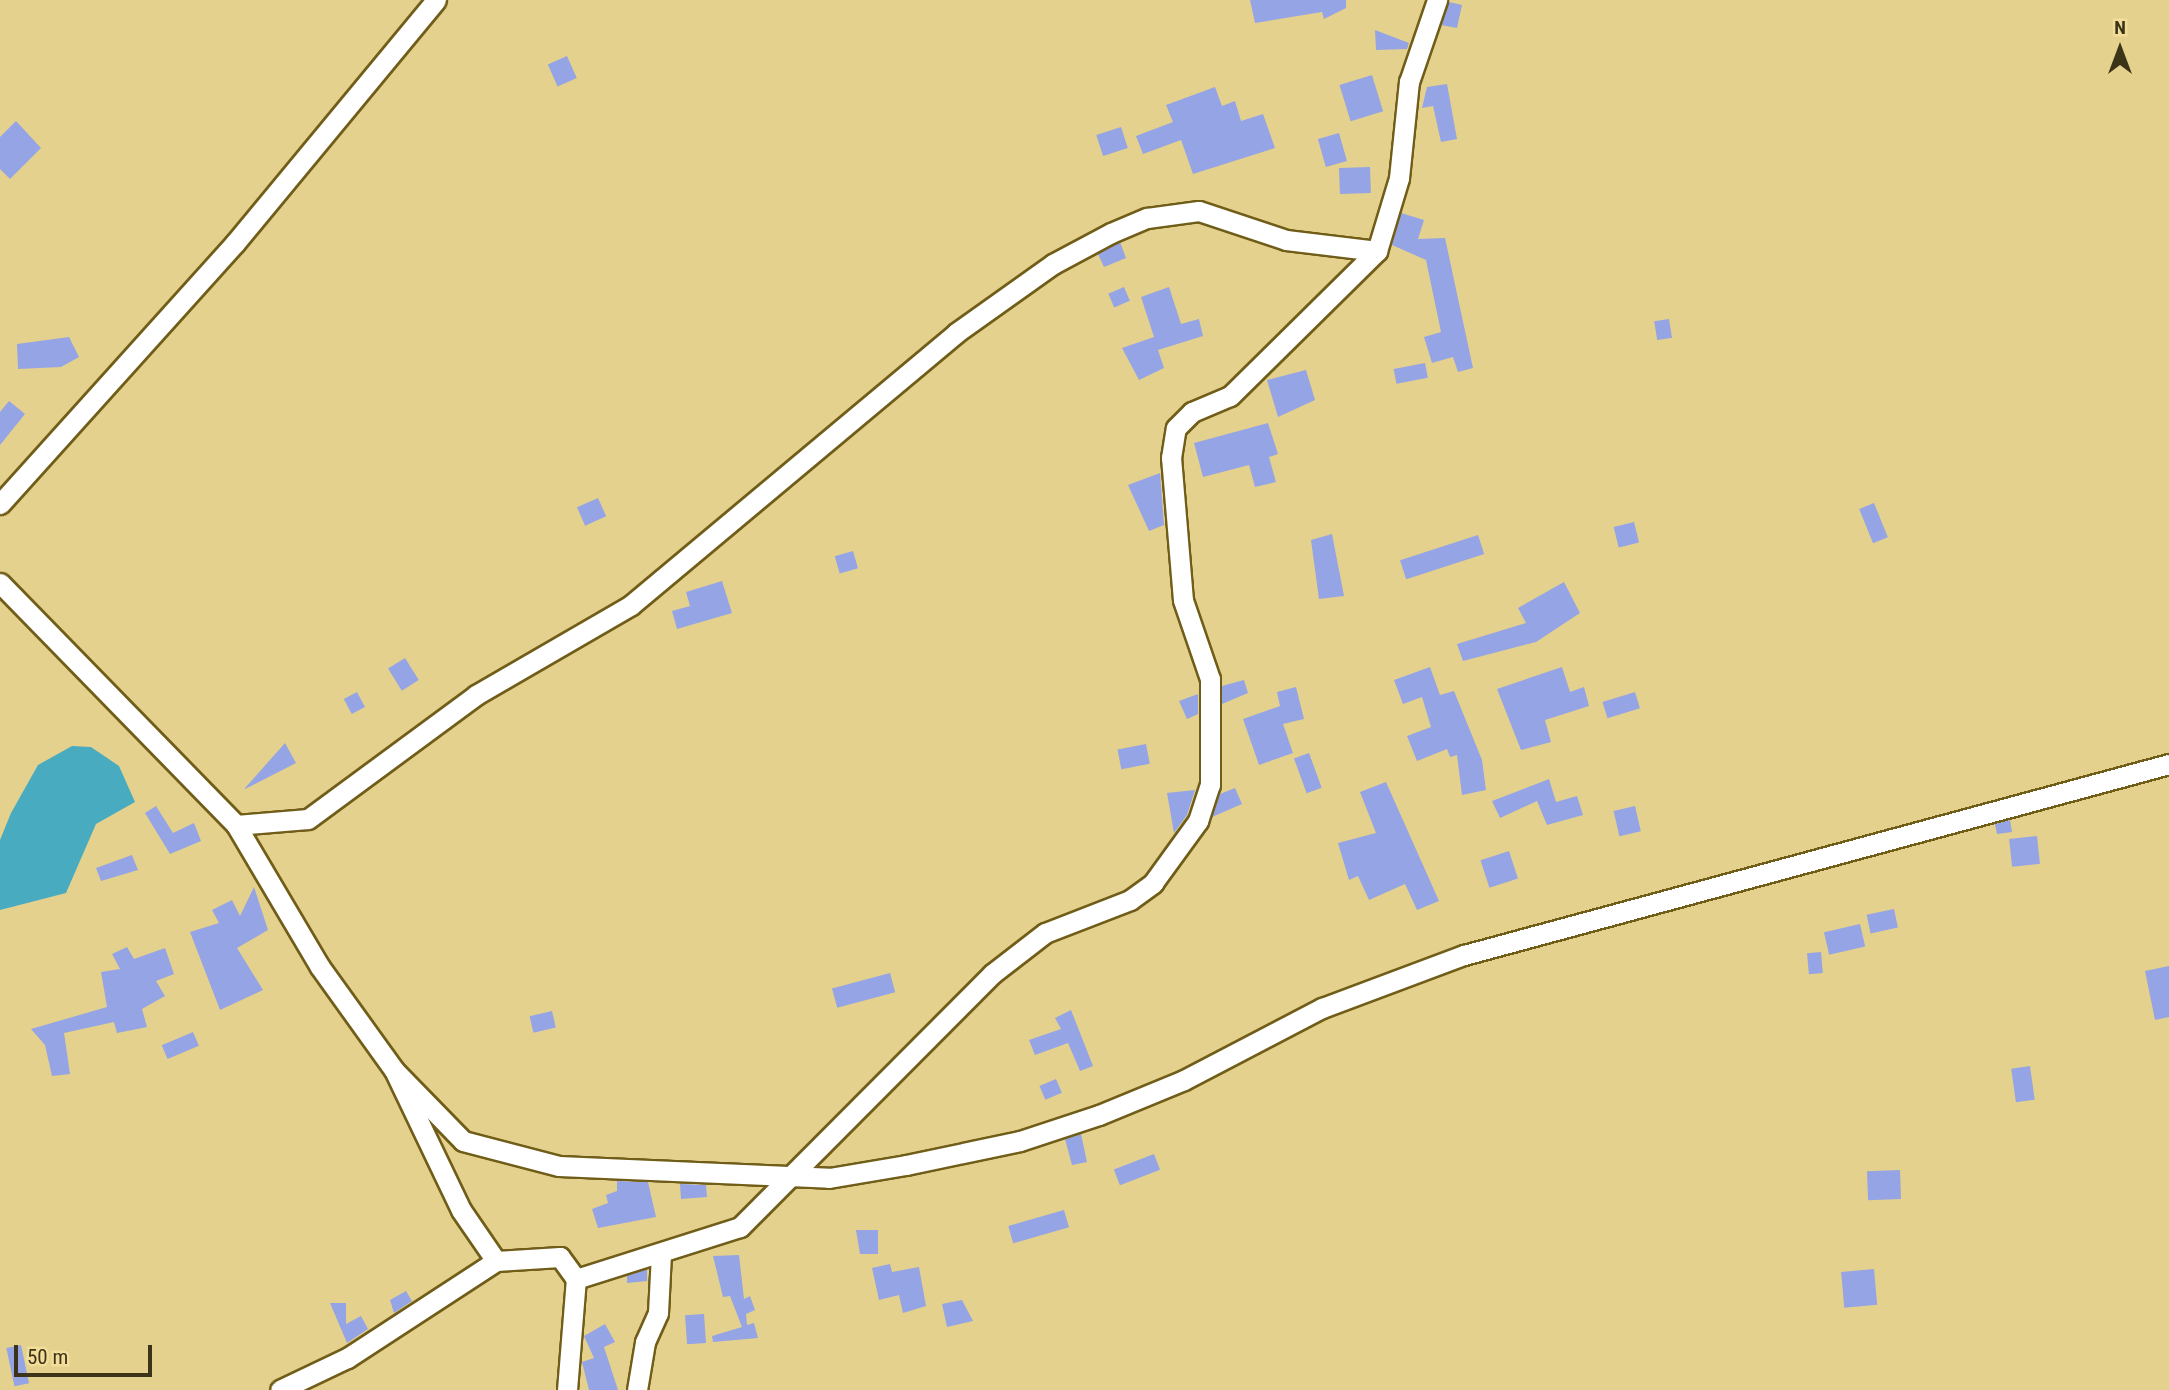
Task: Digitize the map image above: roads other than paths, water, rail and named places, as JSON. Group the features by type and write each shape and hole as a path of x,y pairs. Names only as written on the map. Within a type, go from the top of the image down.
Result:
{"street":[{"path":"0,504 235,243 436,0"},
{"path":"576,1279 740,1227 796,1175 992,974 1045,933 1130,900 1153,883 1198,821 1210,785 1210,691 1183,600 1171,458 1176,428 1192,412 1230,396 1377,251 1399,178 1409,82 1437,0"},
{"path":"236,825 308,819 476,695 631,605 956,333 1053,264 1111,233 1147,218 1199,211 1286,240 1377,251"},
{"path":"0,583 236,825 320,967 394,1070 463,1141 520,1159 601,1172 796,1175 830,1178 1020,1141 1172,1085 1322,1008 1464,956 2169,764"},
{"path":"394,1070 461,1210 496,1261"},
{"path":"637,1390 645,1342 658,1313 661,1253"},
{"path":"280,1390 347,1358 496,1261 560,1256 576,1279 566,1390"}],"water":[{"path":"72,746 91,747 119,766 135,802 96,824 66,893 0,910 0,840 11,813 38,765"}]}
